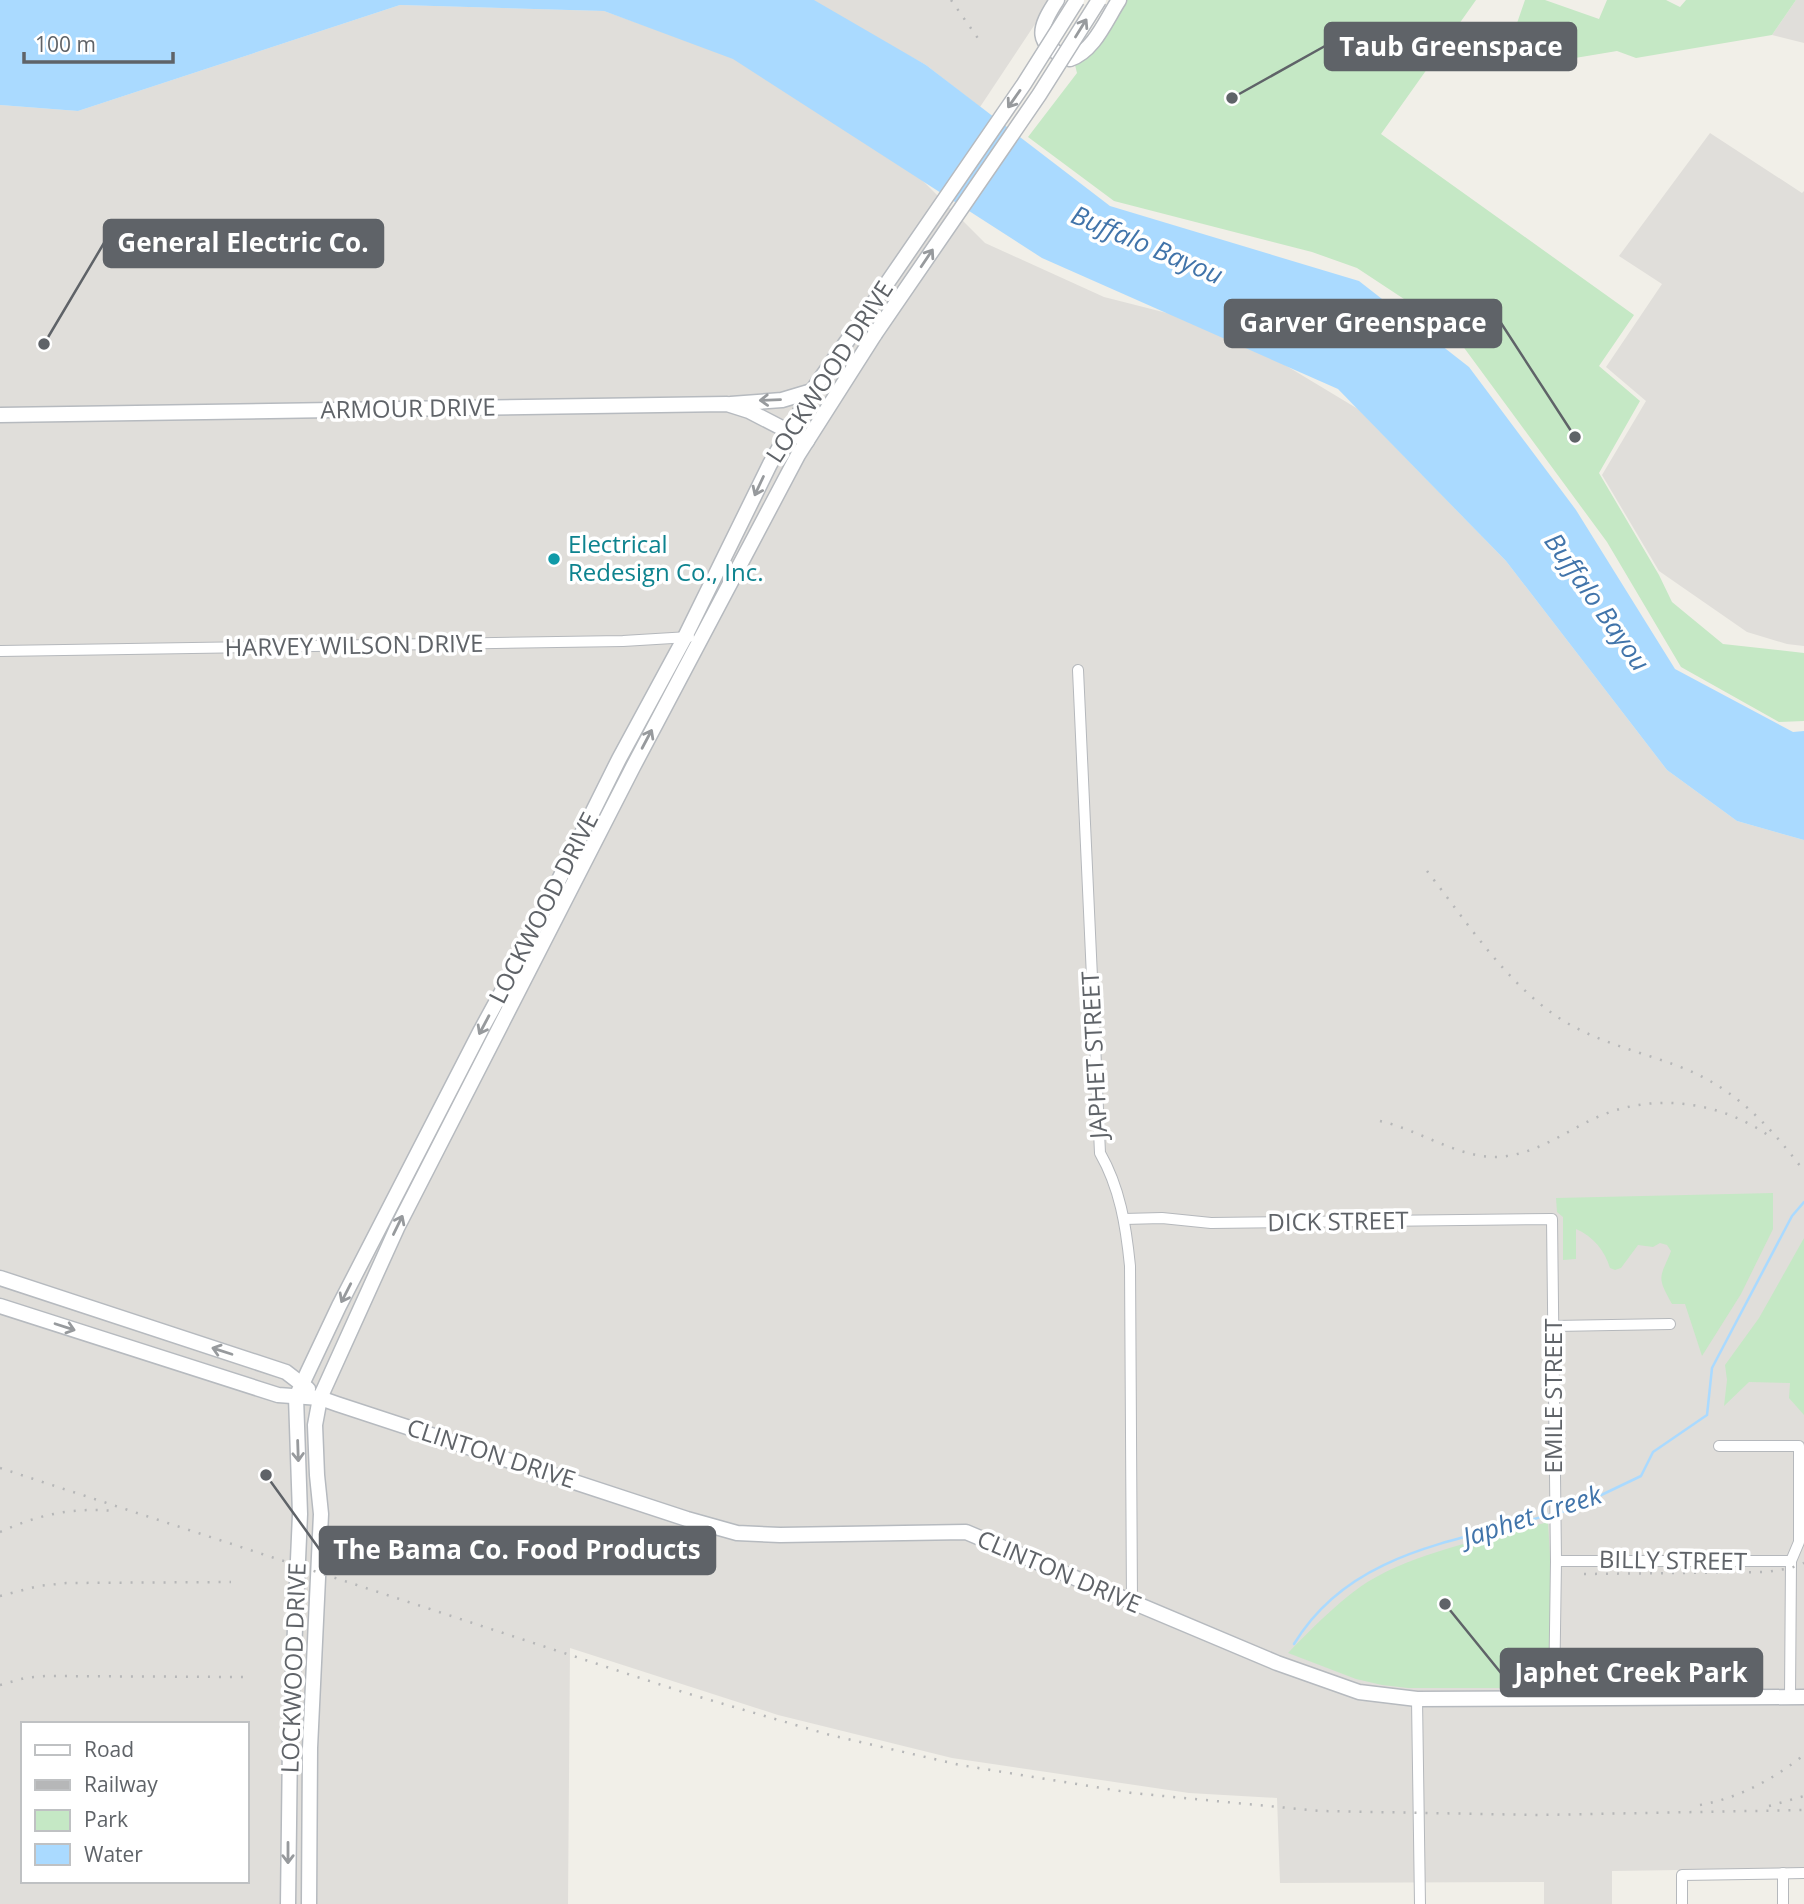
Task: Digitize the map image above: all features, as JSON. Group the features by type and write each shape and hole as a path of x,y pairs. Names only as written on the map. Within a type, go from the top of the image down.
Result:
{"main road":[{"path":"1057,0 1042,26 1041,37 1044,43 1070,59 1079,56 1088,48 1119,0"},
{"name":"LOCKWOOD DRIVE","path":"309,1904 309,1760 321,1514 315,1425 320,1398 381,1263 575,864 619,759 684,639 770,464 812,391 1024,84 1077,0"},
{"name":"LOCKWOOD DRIVE","path":"288,1904 290,1743 300,1514 299,1390 398,1190 517,964 633,767 807,441 875,334 1039,95 1099,0"},
{"path":"727,404 782,400 812,391"},
{"name":"ARMOUR DRIVE","path":"0,415 727,404 748,411 807,441"},
{"path":"619,759 633,767"},
{"path":"419,1149 434,1156"},
{"path":"398,1190 413,1196"},
{"path":"365,1255 381,1263"},
{"name":"CLINTON DRIVE","path":"0,1278 286,1373 299,1390 320,1398 737,1533 780,1535 966,1532 1132,1603 1359,1692 1417,1699 1797,1697"},
{"name":"CLINTON DRIVE","path":"0,1306 278,1395 299,1390"}],"street":[{"name":"HARVEY WILSON DRIVE","path":"0,650 684,639 706,631"},
{"name":"JAPHET STREET","path":"1079,670 1100,1153 1113,1178 1124,1219 1130,1266 1132,1603"},
{"name":"DICK STREET","path":"1124,1219 1162,1218 1210,1223 1552,1219"},
{"name":"EMILE STREET","path":"1552,1219 1554,1699"},
{"path":"1554,1326 1670,1324"},
{"path":"1719,1446 1799,1446 1799,1542 1791,1561 1797,1697"},
{"name":"BILLY STREET","path":"1555,1557 1791,1561"},
{"path":"1417,1699 1420,1904"},
{"path":"1682,1904 1682,1875 1804,1873"},
{"path":"1783,1874 1783,1904"}],"shaded area":[{"path":"807,0 1051,0 980,107 926,65"},
{"path":"1796,0 1804,0 1804,43 1772,35"},
{"path":"400,5 604,11 772,71 914,172 985,243 1104,297 1222,327 1358,409 1506,561 1667,770 1737,821 1804,840 1804,1868 1612,1871 1612,1904 1544,1904 1544,1882 1280,1883 1277,1798 1189,1793 952,1758 778,1715 570,1648 568,1904 0,1904 0,105 78,111"},
{"path":"1710,133 1802,193 1804,191 1804,646 1787,644 1747,632 1659,571 1602,475 1646,401 1606,367 1662,284 1619,256"}],"green space":[{"path":"1126,0 1476,0 1381,134 1634,315 1599,366 1640,401 1599,473 1672,602 1723,644 1804,653 1804,721 1779,722 1681,667 1607,542 1451,330 1357,268 1312,252 1114,201 1028,137 1077,73 1075,65 1090,55"},
{"path":"1525,0 1545,0 1599,19 1607,0 1666,0 1680,7 1686,0 1796,0 1772,35 1636,58 1617,51 1569,59 1516,26"},
{"path":"1773,1193 1773,1229 1741,1294 1702,1356 1685,1304 1672,1304 1662,1282 1662,1272 1671,1251 1667,1245 1638,1245 1621,1268 1615,1270 1610,1268 1598,1245 1576,1229 1576,1259 1563,1260 1563,1217 1557,1212 1556,1198"},
{"path":"1804,1238 1804,1415 1789,1398 1790,1383 1749,1382 1724,1406 1727,1380 1725,1365 1759,1318"},
{"path":"1548,1522 1551,1572 1549,1688 1408,1688 1382,1685 1356,1679 1288,1653 1341,1602 1380,1575 1451,1548"}],"water":[{"name":"Buffalo Bayou","path":"0,0 814,0 926,65 1110,206 1359,281 1469,367 1576,510 1675,669 1793,732 1804,731 1804,840 1737,821 1667,770 1506,561 1338,389 1042,258 733,59 604,11 400,5 78,111 0,105"}],"waterway":[{"name":"Japhet Creek","path":"1558,1513 1641,1476 1653,1452 1707,1415 1712,1368 1792,1216 1804,1202"},
{"name":"Japhet Creek","path":"1294,1644 1317,1613 1344,1588 1375,1569 1443,1543 1552,1514"}],"railway":[{"path":"951,0 982,44"},
{"path":"1427,871 1504,969 1539,1003 1588,1034 1678,1066 1716,1085 1764,1123 1804,1171"},
{"path":"1380,1121 1459,1150 1491,1157 1532,1149 1600,1116 1644,1104 1666,1103 1711,1109 1732,1116 1772,1138"},
{"path":"0,1468 686,1693 830,1735 960,1765 1132,1793 1320,1811 1538,1815 1804,1810"},
{"path":"0,1532 55,1514 84,1510 114,1511"},
{"path":"1584,1574 1767,1572 1804,1563"},
{"path":"0,1596 39,1586 66,1583 231,1582"},
{"path":"0,1685 45,1676 243,1677"},
{"path":"1700,1805 1755,1787 1804,1755"},
{"path":"1769,1806 1804,1796"}],"place":[{"name":"Taub Greenspace","path":"1232,98"},
{"name":"General Electric Co.","path":"44,344"},
{"name":"Garver Greenspace","path":"1575,437"},
{"name":"Electrical Redesign Co., Inc.","path":"554,559"},
{"name":"The Bama Co. Food Products","path":"266,1475"},
{"name":"Japhet Creek Park","path":"1445,1604"}]}
